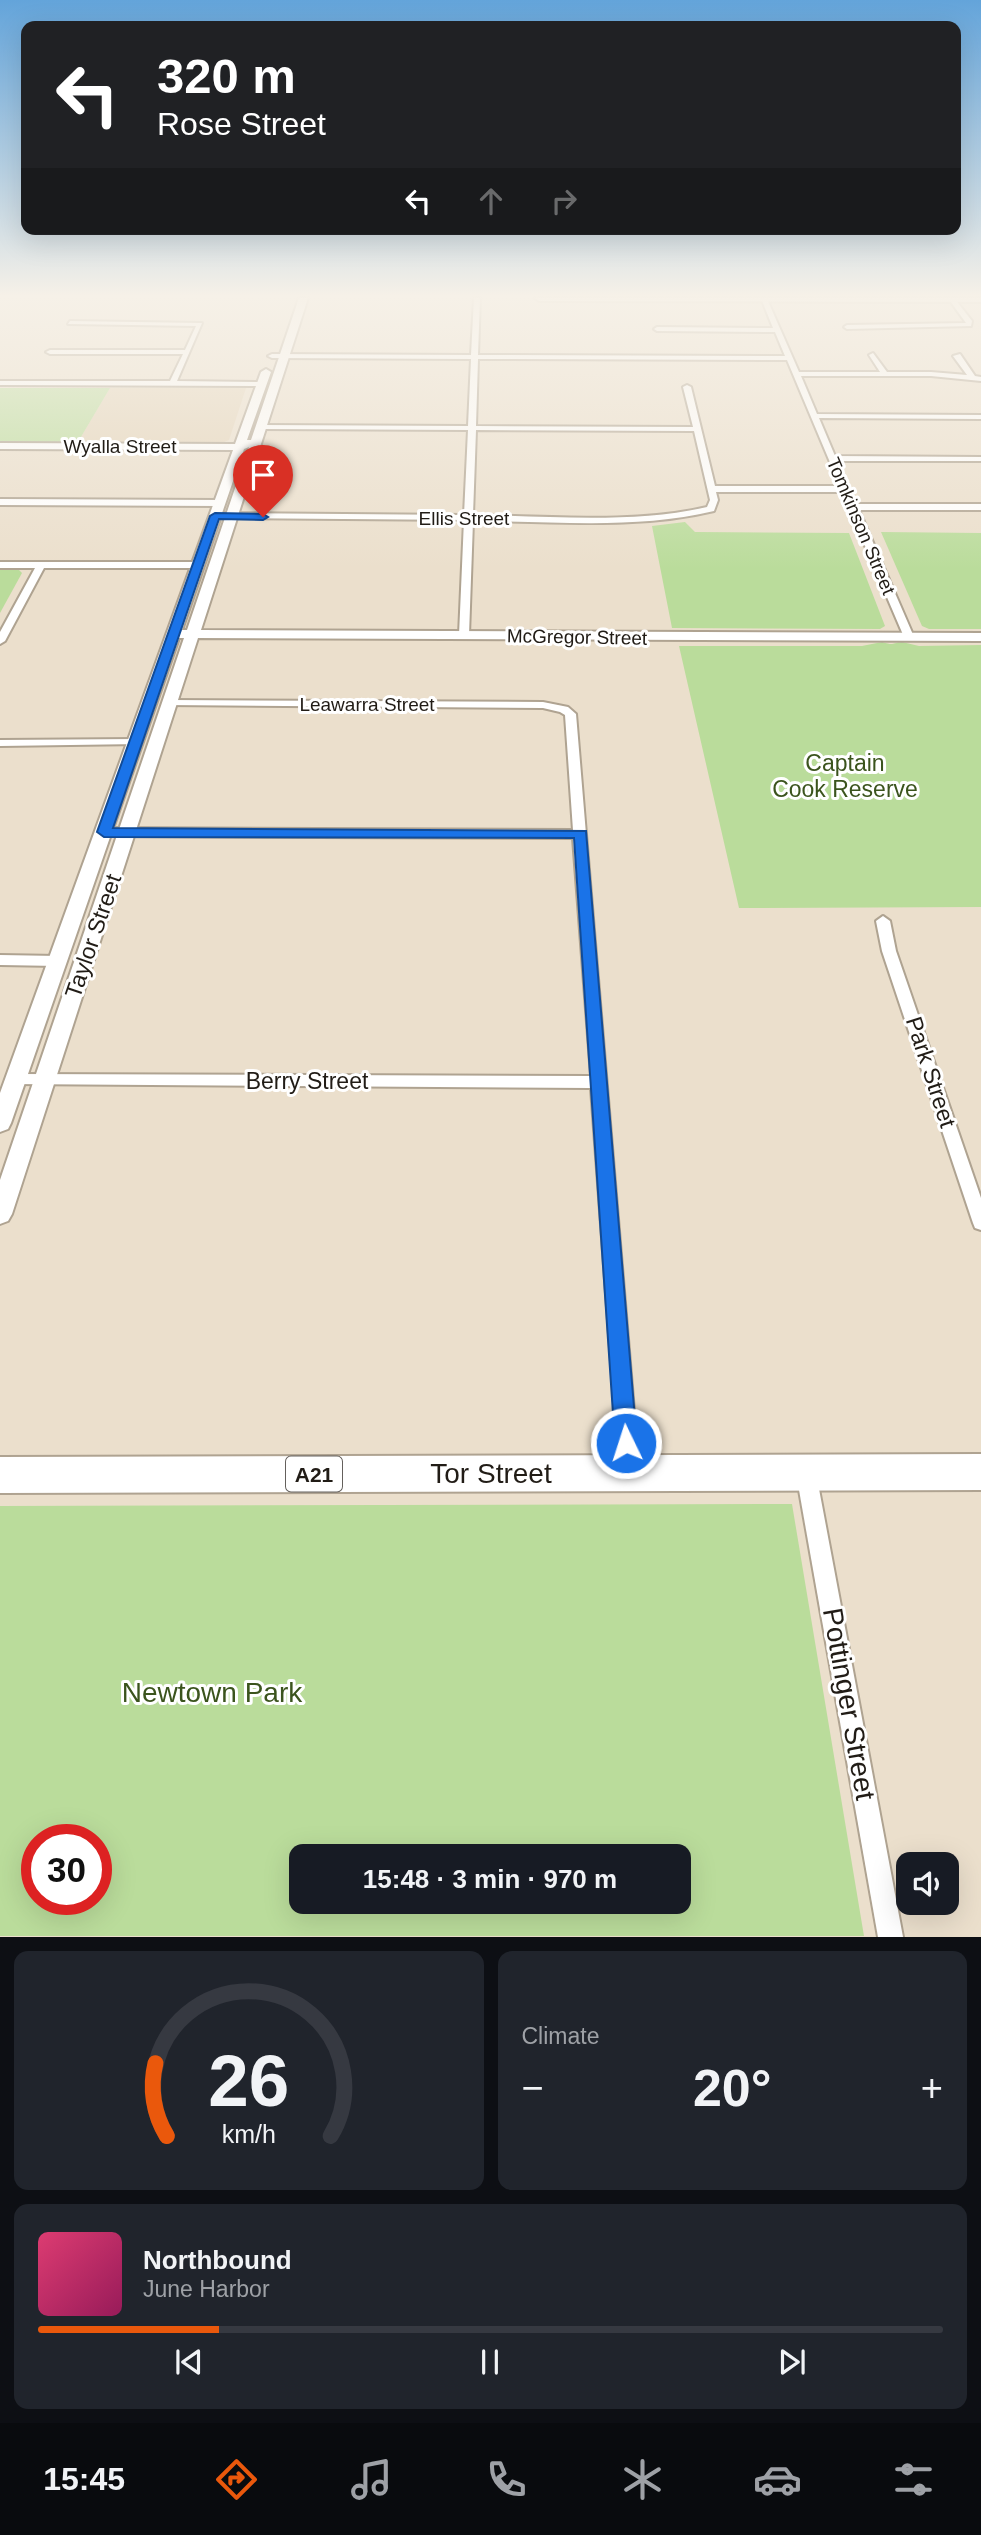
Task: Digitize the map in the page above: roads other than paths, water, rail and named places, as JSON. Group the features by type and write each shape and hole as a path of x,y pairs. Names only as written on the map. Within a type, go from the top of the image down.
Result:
{"highway":[{"name":"Tor Street","path":"0,1475 981,1472"}],"main road":[{"name":"Taylor Street","path":"0,1214 193,634 222,512 240,447 260,388"},
{"name":"Taylor Street","path":"0,1123 198,565 262,427 271,388"},
{"path":"240,447 250,444 262,427"},
{"name":"Wyalla Street","path":"0,446 240,447"},
{"name":"McGregor Street","path":"174,634 981,637"}],"street":[{"path":"464,635 474,388"},
{"path":"687,388 711,489 845,489"},
{"name":"Tomkinson Street","path":"803,388 909,637"},
{"path":"815,416 981,416"},
{"path":"262,427 697,429"},
{"path":"832,458 981,459"},
{"name":"Ellis Street","path":"0,502 222,512 658,519 696,514 711,509 714,500 711,489"},
{"path":"853,507 981,507"},
{"path":"0,565 198,565"},
{"path":"0,641 41,565"},
{"name":"Leawarra Street","path":"170,703 543,705 564,709 570,714 571,720 581,834"},
{"path":"0,743 135,747"},
{"path":"0,751 135,747"},
{"path":"104,832 581,834 629,1473"},
{"name":"Park Street","path":"883,921 889,951 981,1223"},
{"path":"0,960 58,961"},
{"name":"Berry Street","path":"15,1080 599,1082"},
{"name":"Pottinger Street","path":"806,1472 891,1937"}],"park label":[{"name":"Captain Cook Reserve","path":"845,776"},
{"name":"Newtown Park","path":"212,1692"}]}
